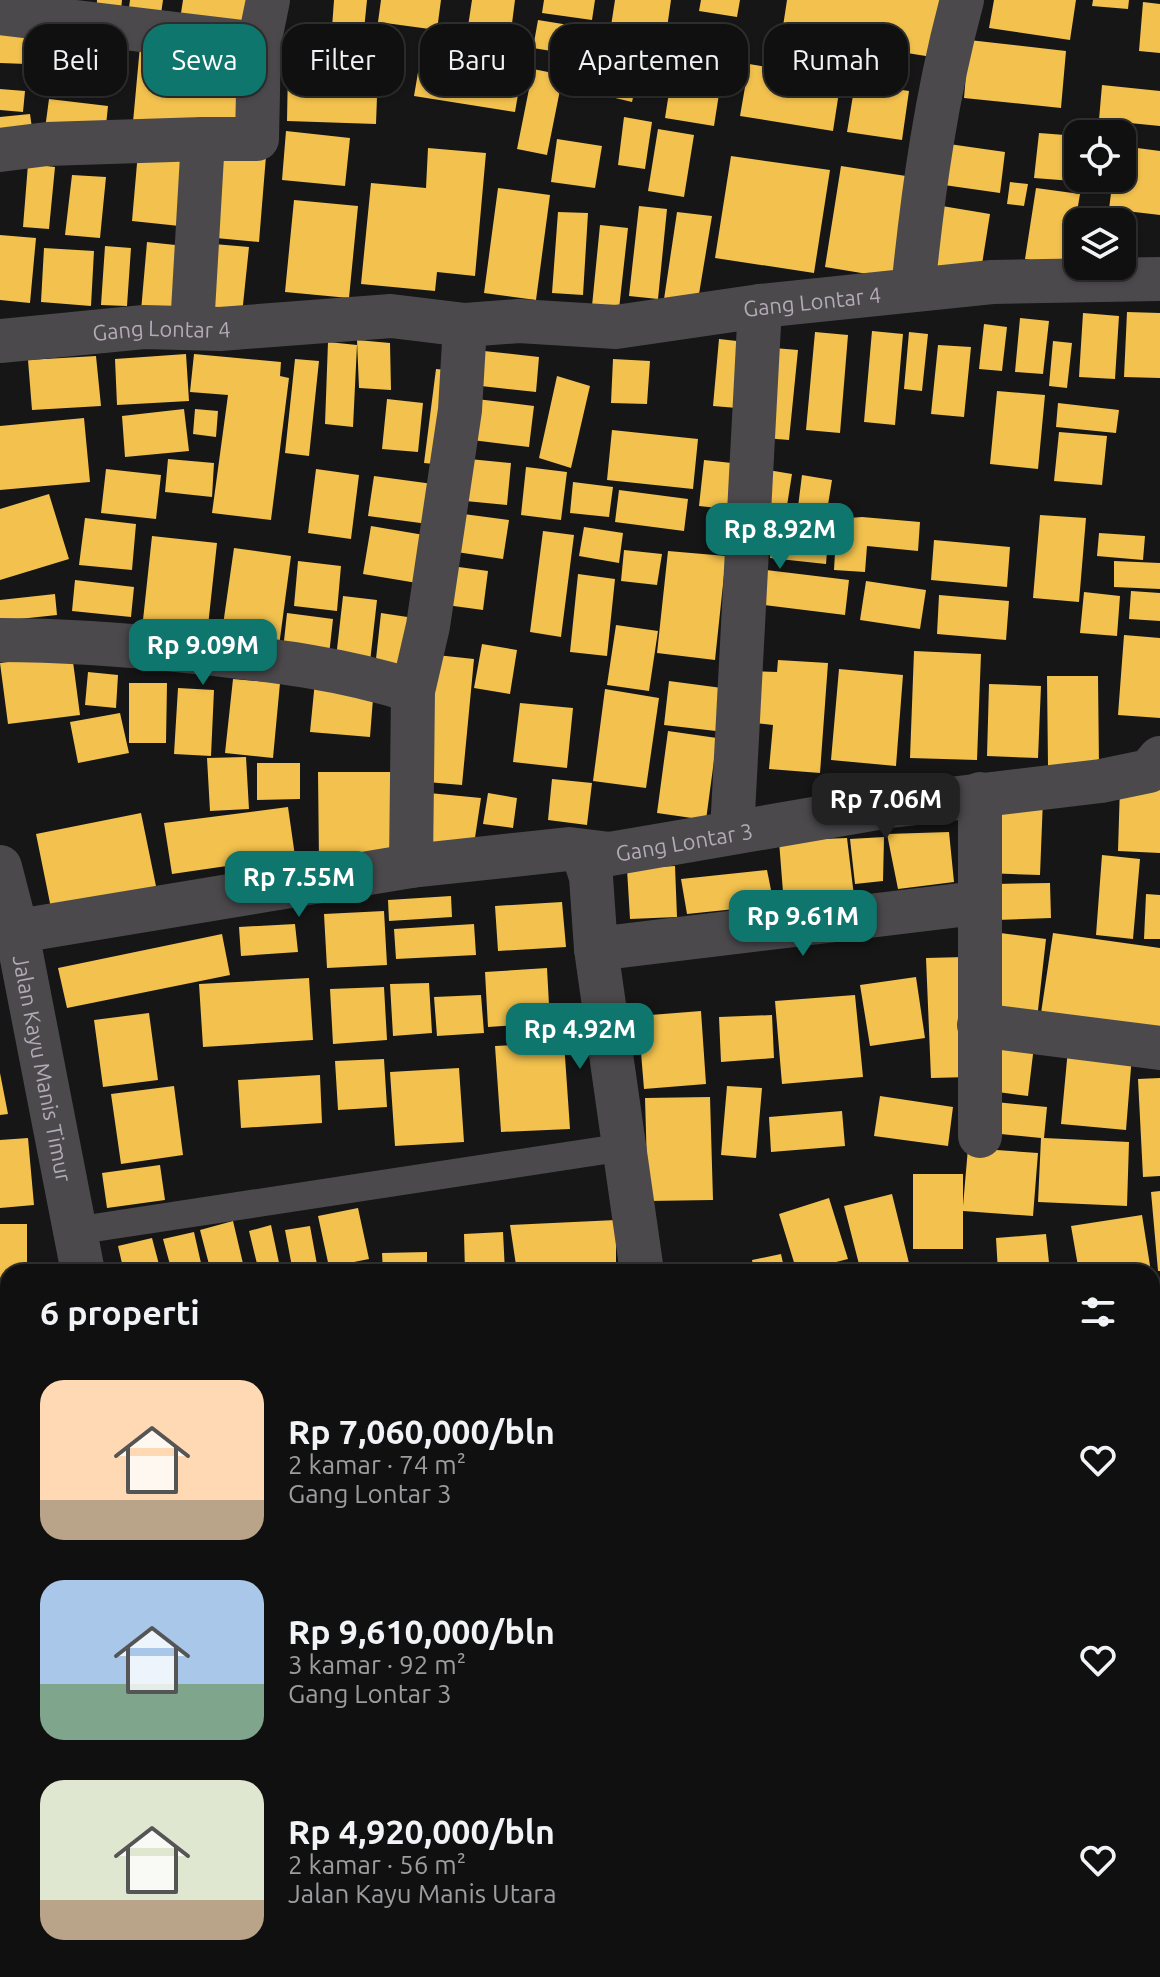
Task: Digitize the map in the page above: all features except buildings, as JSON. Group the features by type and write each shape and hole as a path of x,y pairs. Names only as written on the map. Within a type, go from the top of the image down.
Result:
{"street":[{"path":"263,24 268,0"},
{"path":"913,290 922,197 940,81 962,0"},
{"path":"0,13 143,30"},
{"path":"0,150 47,144 257,139 258,96"},
{"path":"192,328 203,139"},
{"name":"Gang Lontar 4","path":"0,341 144,327 265,326 391,316 465,325 519,321 616,327 760,306 992,282 1160,279"},
{"path":"732,832 760,306"},
{"path":"411,866 413,691 428,626 460,410 465,325"},
{"path":"0,640 74,640 226,655 356,672 413,691"},
{"name":"Gang Lontar 3","path":"9,933 411,866 569,849 610,854 980,794 1125,776 1149,771 1160,758"},
{"path":"980,794 980,1136"},
{"path":"583,852 591,877 596,949 641,1264"},
{"name":"Jalan Kayu Manis Timur","path":"0,867 9,933 79,1251"},
{"path":"596,949 960,905"},
{"path":"979,1025 1160,1048"}],"lane":[{"path":"79,1251 625,1147"}]}
